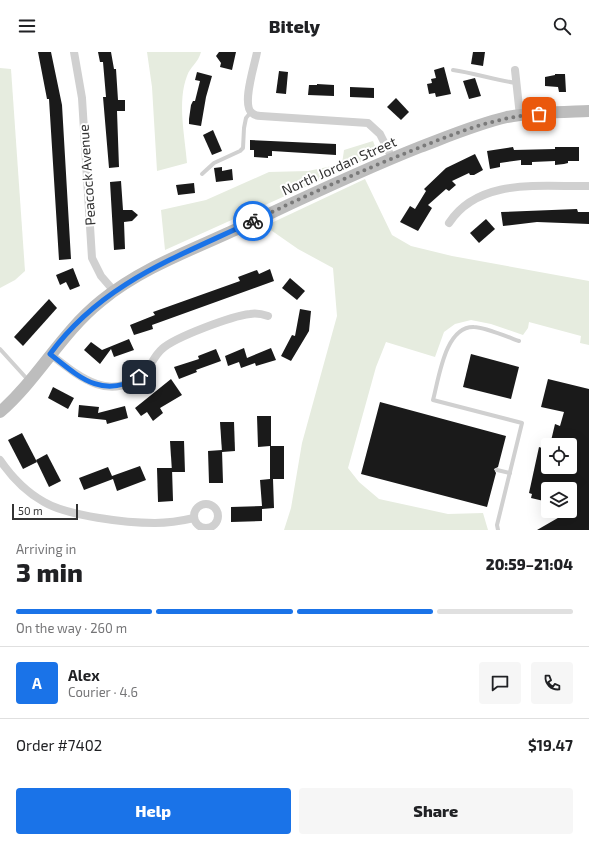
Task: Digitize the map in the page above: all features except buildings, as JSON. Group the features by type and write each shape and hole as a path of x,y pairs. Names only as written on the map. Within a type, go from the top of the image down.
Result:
{"street":[{"name":"Peacock Avenue","path":"74,52 82,98 91,253 97,270 114,291"},
{"path":"257,52 249,86 249,108 261,116 368,123 380,134 392,158"},
{"path":"515,70 520,116"},
{"name":"North Jordan Street","path":"0,412 16,398 50,354 83,316 114,291 151,269 392,158 477,126 508,117 589,111"},
{"path":"449,223 456,213 465,205 489,193 524,186 589,186"},
{"path":"50,354 88,382 105,386 123,385 143,374 160,351 178,339 239,316 251,314 268,316"},
{"path":"0,460 18,482 35,496 53,507 69,512 129,521 154,523 194,518"}],"lane":[{"path":"453,70 474,73 491,79 516,83"},
{"path":"202,174 214,163 240,151 243,148 246,118 249,108"},
{"path":"498,530 497,525 522,423 433,400 449,342 460,331 474,326 519,341"},
{"path":"0,349 29,381"},
{"path":"497,470 510,473"}],"shaded area":[{"path":"147,52 201,52 187,76 182,97 182,119 187,163 157,171 152,87"},
{"path":"0,68 11,69 25,271 15,280 0,288"},
{"path":"373,141 378,154 165,250 161,210 206,200 269,172 308,171 342,164 344,150"},
{"path":"365,179 392,235 411,246 452,256 589,281 589,345 580,343 581,336 529,322 528,328 523,335 491,324 471,320 455,324 444,332 435,357 386,342 376,367 348,468 359,482 379,499 448,514 483,513 488,530 284,530 291,508 302,443 337,316 333,268 298,249 265,226"}],"way so far":[{"path":"253,221 375,165 444,138 508,117 539,114"}],"route":[{"path":"139,377 127,384 117,386 105,386 88,382 50,354 83,316 114,291 132,279 253,221"}]}
